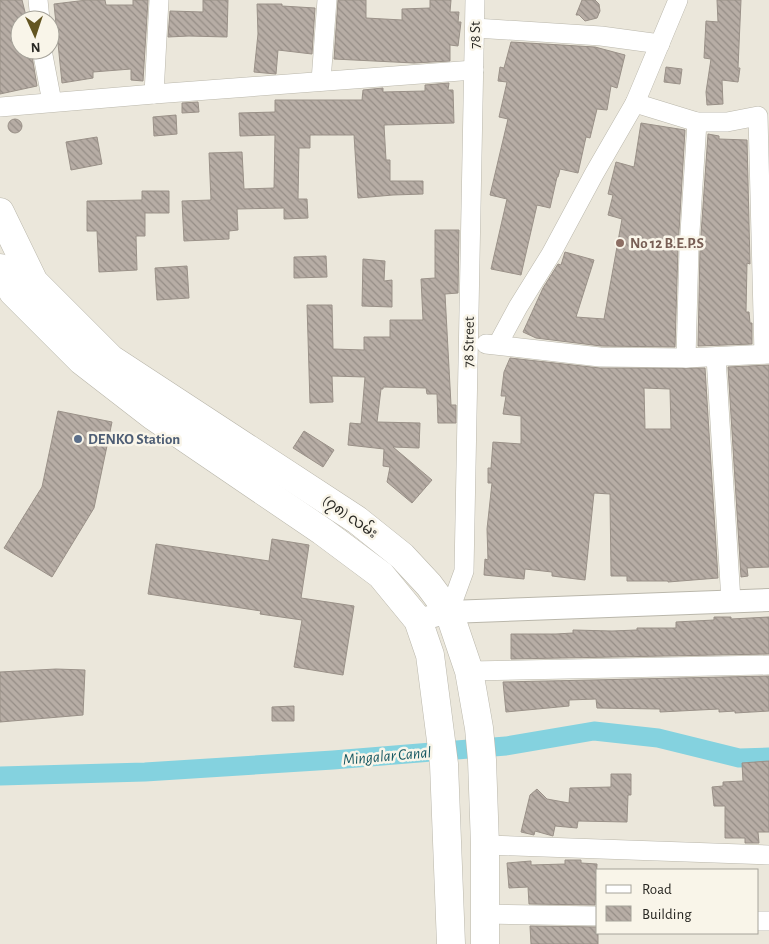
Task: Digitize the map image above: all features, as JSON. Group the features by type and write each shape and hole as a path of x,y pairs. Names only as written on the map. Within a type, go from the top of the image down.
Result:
{"main road":[{"name":"(၇၈) လမ်း","path":"0,212 34,282 111,359 357,520 402,556 429,585 449,612 469,671 479,728 485,845 486,944"},
{"name":"(၇၈) လမ်း","path":"0,268 13,292 82,361 153,416 322,531 381,575 418,620 430,655 441,732 451,944"}],"street":[{"path":"154,94 159,0"},
{"path":"321,82 327,0"},
{"name":"78 St","path":"474,70 475,0"},
{"path":"498,344 518,307 551,254 635,103 678,0"},
{"path":"475,28 601,36 660,44"},
{"path":"44,60 52,102"},
{"path":"0,107 474,70"},
{"name":"78 Street","path":"449,612 464,571 474,70"},
{"path":"470,344 498,344 600,357 686,358 766,354 763,114 727,122 696,122 635,103"},
{"path":"686,358 689,248 696,122"},
{"path":"716,357 730,601"},
{"path":"418,620 449,612 769,600"},
{"path":"469,671 769,665"},
{"path":"485,845 769,856"},
{"path":"485,914 596,916"}],"building":[{"path":"0,0 22,0 24,10 10,10 10,60 33,60 37,86 0,94"},
{"path":"105,0 106,5 133,5 133,0 148,0 143,81 131,80 131,69 93,72 93,78 62,83 60,60 60,10 55,10 54,4"},
{"path":"203,0 228,0 227,37 168,37 170,11 203,12"},
{"path":"338,0 366,0 366,18 402,20 402,9 430,8 430,0 451,0 450,12 459,12 458,22 461,22 458,46 450,45 450,61 414,63 334,59"},
{"path":"582,0 595,0 599,4 600,11 597,18 585,21 579,15 576,15"},
{"path":"717,0 741,0 738,68 740,68 738,82 722,80 723,104 707,105 706,92 711,59 704,58 706,21 718,22"},
{"path":"257,4 282,4 282,6 315,8 312,54 278,50 276,74 254,72 258,34"},
{"path":"511,42 595,47 625,55 617,88 611,86 607,110 597,109 590,138 586,137 578,173 560,169 550,208 537,205 521,275 491,269 507,199 490,195 508,119 499,117 507,82 498,81 500,67 504,68"},
{"path":"666,67 682,69 680,84 664,82"},
{"path":"449,83 448,90 453,90 454,123 384,125 386,160 390,160 390,181 423,181 423,194 358,198 354,135 310,135 310,148 299,148 298,199 307,199 308,218 284,219 284,208 237,209 238,230 229,231 229,239 184,241 182,201 211,200 209,153 242,152 244,189 274,188 275,135 240,136 239,113 275,112 275,100 362,100 363,90 383,88 383,92 425,91 425,85"},
{"path":"198,102 199,112 182,113 182,103"},
{"path":"176,115 177,134 154,136 153,117"},
{"path":"12,119 18,119 22,126 18,133 12,133 8,129 8,123"},
{"path":"641,123 685,130 678,248 675,347 601,346 536,338 523,332 543,288 558,264 561,265 565,252 594,260 576,317 604,319 622,219 608,215 613,195 608,194 616,162 634,167"},
{"path":"708,134 719,136 719,139 747,140 750,264 747,263 746,312 749,312 750,323 752,323 752,344 698,346 700,249"},
{"path":"97,137 102,164 71,170 66,142"},
{"path":"142,191 169,191 169,213 145,213 145,236 136,236 137,270 99,272 97,231 87,231 87,201 142,200"},
{"path":"435,230 459,230 458,293 445,294 451,405 456,405 456,423 438,423 437,394 427,394 426,388 383,387 381,389 377,422 420,423 419,448 393,447 432,480 412,503 387,482 390,467 383,466 384,449 348,445 350,423 361,424 365,377 332,376 333,402 310,403 307,305 332,305 333,349 364,350 364,337 390,337 390,320 423,320 421,279 435,278"},
{"path":"326,256 327,277 294,278 294,257"},
{"path":"363,259 385,261 384,281 392,280 392,307 362,306"},
{"path":"187,266 189,298 157,300 155,268"},
{"path":"510,358 600,368 705,368 718,578 668,582 627,581 627,576 611,576 610,494 594,493 585,580 552,576 552,572 525,569 524,579 484,575 485,559 488,560 487,529 492,483 488,483 488,468 491,468 493,442 521,444 521,416 503,414 506,396 501,396 504,372","holes":["644,388 670,389 671,429 645,429"]},
{"path":"769,365 769,567 747,568 748,576 741,577 728,367"},
{"path":"58,411 112,422 94,508 52,577 4,548 42,487"},
{"path":"304,431 334,450 323,467 293,448"},
{"path":"272,539 309,545 301,598 354,606 343,675 294,667 302,620 260,614 261,611 148,594 156,544 269,561"},
{"path":"714,617 731,617 731,619 769,617 769,654 511,659 511,634 573,633 573,630 612,631 637,630 637,628 676,628 676,622 714,620"},
{"path":"56,669 85,670 83,715 0,722 0,672"},
{"path":"769,676 769,711 735,713 735,711 719,712 719,709 660,712 660,709 597,708 596,699 569,700 569,706 506,712 503,682"},
{"path":"294,706 294,721 272,721 272,707"},
{"path":"769,761 769,832 758,832 759,843 745,843 745,838 725,838 725,806 714,806 712,787 723,786 723,782 743,781 742,763"},
{"path":"611,774 631,774 631,795 628,795 627,822 578,821 577,828 555,826 553,836 535,831 534,835 521,832 530,795 537,789 547,799 569,803 570,788 611,787"},
{"path":"565,860 581,860 581,863 597,864 595,905 529,904 528,887 509,888 507,863 531,861 531,865 565,864"},
{"path":"530,926 596,927 596,934 598,934 598,944 531,944"}],"waterway":[{"name":"Mingalar Canal","path":"0,776 145,772 333,760 506,746 594,731 658,738 739,758 769,757"}],"place":[{"name":"No 12 B.E.P.S","path":"620,243"},
{"name":"DENKO Station","path":"78,439"}]}
